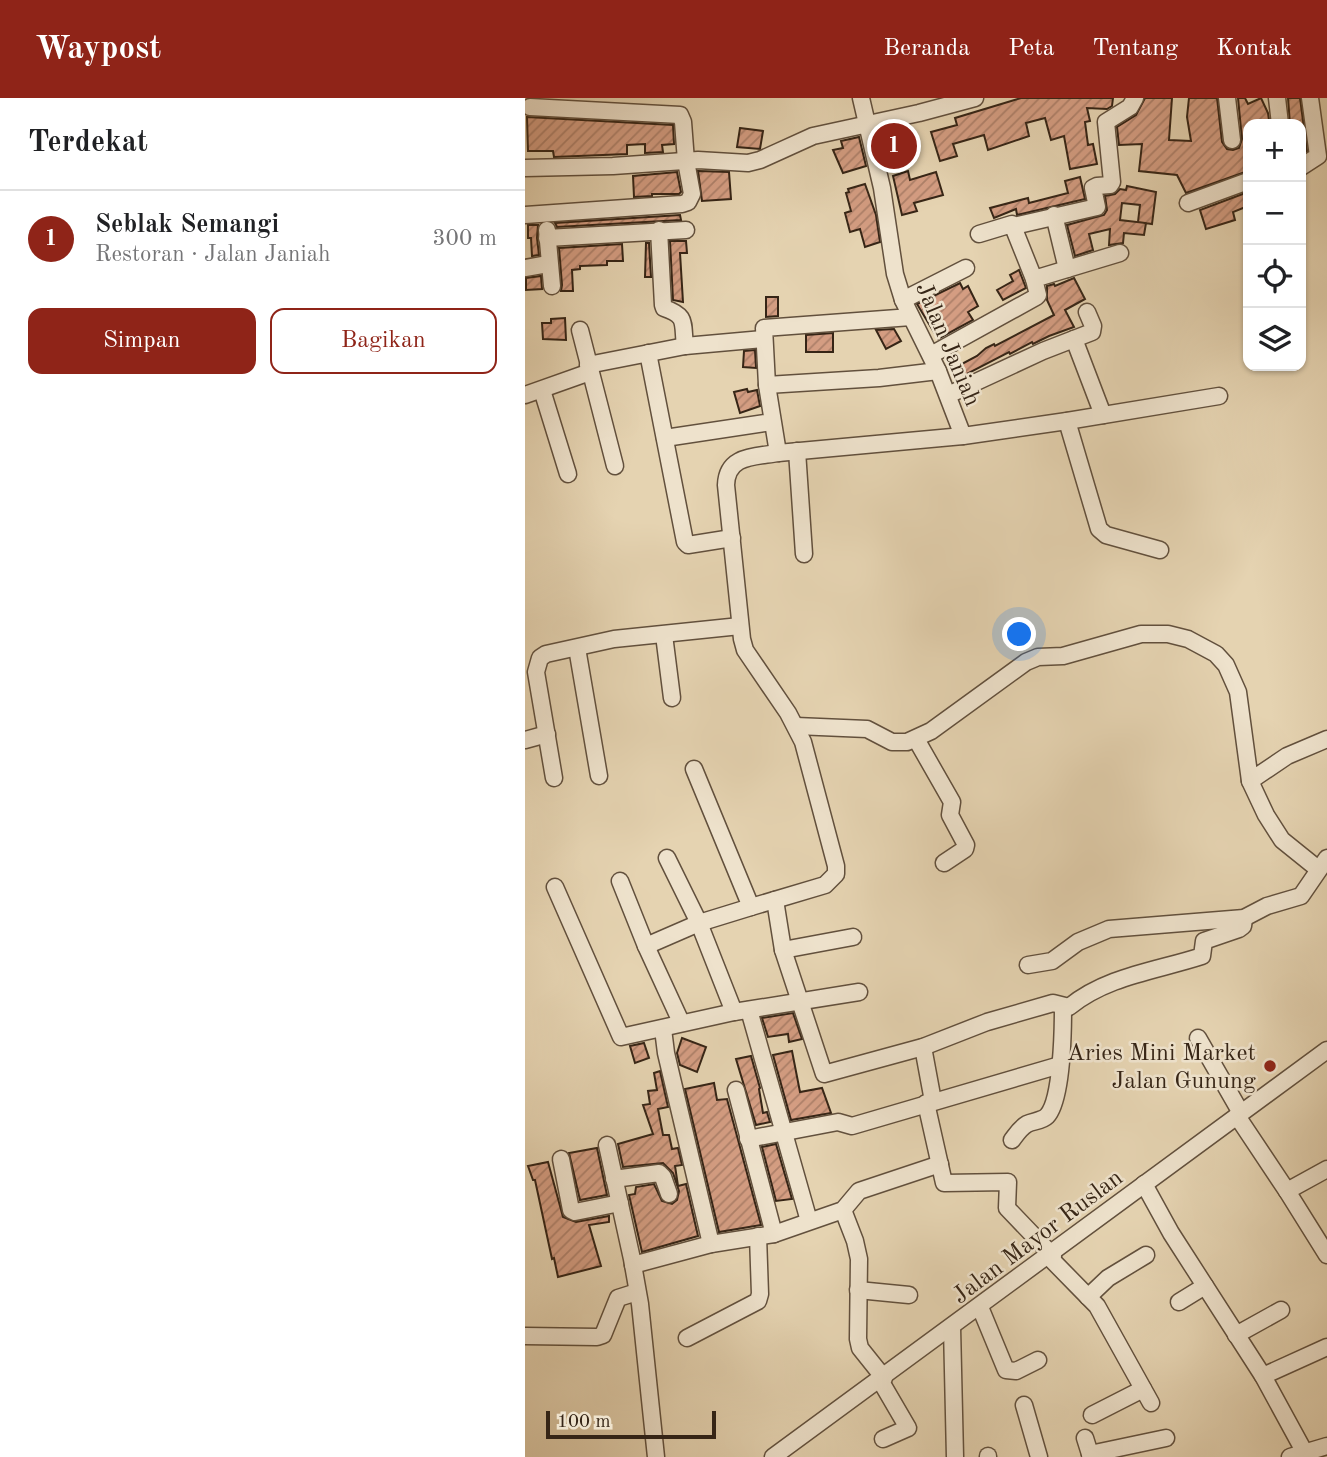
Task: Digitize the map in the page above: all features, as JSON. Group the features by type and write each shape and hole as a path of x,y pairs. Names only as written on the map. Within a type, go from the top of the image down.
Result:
{"street":[{"name":"Jalan Janiah","path":"861,98 882,188 895,274 903,300 935,363 963,436 1219,396"},
{"path":"525,168 686,161 748,163 813,136 975,98"},
{"path":"979,234 1008,225 1014,226 1097,207 1094,187 1109,186 1112,182 1106,122 1131,107 1135,98"},
{"path":"1227,98 1232,140"},
{"path":"1277,98 1279,119"},
{"path":"1306,164 1318,156 1310,98"},
{"path":"525,215 688,202 692,194 680,115 648,106 551,103 530,107"},
{"path":"1188,203 1245,182"},
{"path":"546,214 548,264 552,286"},
{"path":"1054,215 1067,269"},
{"path":"767,385 879,378 935,363 1038,295 1014,226"},
{"path":"659,230 663,305 664,308 680,313 685,346"},
{"path":"547,239 686,230"},
{"path":"1034,279 1119,253"},
{"path":"525,268 548,264"},
{"path":"903,300 966,268"},
{"path":"948,395 1093,330 1087,313"},
{"path":"778,453 767,385 764,328 911,317"},
{"path":"580,330 615,467"},
{"path":"525,395 589,369 648,353 685,346 763,339"},
{"path":"1074,339 1103,415"},
{"path":"648,353 685,542 695,545 732,538"},
{"path":"541,390 568,474"},
{"path":"1067,421 1099,529 1106,535 1160,550"},
{"path":"665,438 772,422"},
{"path":"646,946 699,923 825,885 832,880 837,870 803,742 776,693 745,650 740,626 726,485 729,468 733,463 778,453 963,436"},
{"path":"797,451 804,554"},
{"path":"554,778 536,672 540,658 546,654 614,639 740,626"},
{"path":"796,726 867,729 892,742 916,739 1026,662 1038,657 1063,656 1141,634 1168,634 1188,639 1216,654 1226,665 1238,692 1250,781 1266,815 1282,839 1323,864 1301,896 1267,906 1244,918 1109,929 1078,942 1052,961 1028,965"},
{"path":"664,635 672,698"},
{"path":"576,648 599,776"},
{"path":"525,740 547,734"},
{"path":"916,739 952,802 950,815 966,845 965,849 944,863"},
{"path":"1250,781 1287,756 1327,739"},
{"path":"695,769 751,907"},
{"path":"667,858 741,1011 785,1133 809,1221"},
{"path":"620,881 681,1022"},
{"path":"555,887 599,981 621,1037 663,1029 681,1022 859,992"},
{"path":"775,900 783,950 824,1074 923,1046 988,1022 1053,1003 1069,1007 1092,990 1118,979 1201,957 1204,940 1239,929 1243,926 1244,918"},
{"path":"783,950 853,937"},
{"path":"1012,1140 1025,1125 1048,1114 1060,1065 1063,1007"},
{"path":"663,1029 666,1053 711,1244"},
{"path":"1198,1038 1239,1115 1327,1255"},
{"path":"923,1046 944,1183 1008,1182 1007,1208 1107,1321 1147,1396 1091,1415"},
{"name":"Jalan Mayor Ruslan","path":"773,1457 795,1451 882,1379 1051,1256 1144,1184 1326,1054"},
{"path":"748,1139 838,1122 852,1126 1060,1065"},
{"path":"736,1090 774,1234"},
{"path":"607,1145 638,1292 656,1457"},
{"path":"561,1159 571,1210 575,1212 620,1203"},
{"path":"633,1265 711,1244 774,1234 843,1210 859,1191 940,1164"},
{"path":"1287,1191 1327,1168"},
{"path":"614,1179 659,1173 669,1194"},
{"path":"1144,1184 1171,1233 1263,1376 1296,1456 1327,1446"},
{"path":"843,1210 859,1259 860,1348 882,1379 908,1428 883,1440"},
{"path":"687,1338 758,1301 758,1236"},
{"path":"1088,1297 1101,1282 1146,1255"},
{"path":"1179,1302 1205,1286"},
{"path":"858,1290 909,1295"},
{"path":"525,1336 603,1335 618,1298 638,1292"},
{"path":"979,1307 1006,1370 1016,1371 1038,1360"},
{"path":"1236,1335 1281,1310"},
{"path":"952,1327 955,1457"},
{"path":"1263,1376 1327,1347"},
{"path":"1024,1405 1039,1457"},
{"path":"1085,1438 1091,1456 1166,1438"}],"building":[{"path":"1021,98 1113,98 1112,106 1107,109 1087,108 1090,121 1085,122 1088,145 1093,144 1097,164 1070,169 1064,136 1051,140 1045,118 1026,123 1029,136 988,150 984,135 953,144 957,156 940,161 931,132 957,125 955,118"},
{"path":"1145,98 1172,98 1169,140 1191,141 1187,117 1189,98 1217,98 1222,142 1227,149 1233,150 1239,148 1242,139 1238,98 1245,98 1248,104 1261,98 1269,119 1243,119 1243,173 1186,193 1177,175 1139,171 1142,144 1119,145 1117,127 1136,115"},
{"path":"1288,98 1300,98 1303,119 1290,119"},
{"path":"527,117 673,125 674,144 662,145 663,152 645,153 645,144 627,145 627,154 554,157 553,151 528,151"},
{"path":"740,128 763,131 760,149 737,147"},
{"path":"893,129 901,156 887,160 880,132"},
{"path":"859,137 866,166 843,173 833,150 843,148 841,141"},
{"path":"698,171 729,172 731,199 702,201"},
{"path":"908,171 910,180 936,172 943,195 914,203 917,211 902,215 893,176"},
{"path":"677,172 681,192 679,194 634,197 633,176"},
{"path":"1080,177 1085,199 1017,215 1016,209 994,218 990,208 1028,198 1029,203 1068,193 1065,181"},
{"path":"865,184 876,215 880,242 865,247 860,229 850,232 845,213 851,211 846,193 849,192 848,189"},
{"path":"1127,186 1156,192 1152,224 1146,223 1144,235 1124,233 1123,243 1109,245 1110,229 1089,234 1093,250 1075,256 1067,225 1104,215 1107,210 1105,196 1115,194 1120,189 1126,190","holes":["1122,203 1140,205 1138,222 1120,220"]},
{"path":"1243,194 1243,208 1233,212 1235,220 1206,229 1200,210"},
{"path":"680,215 681,220 557,227 555,223"},
{"path":"528,225 538,225 539,255 532,256"},
{"path":"670,241 686,241 687,253 680,253 683,302 673,300"},
{"path":"646,243 649,243 651,277 645,277"},
{"path":"622,244 623,261 607,261 607,265 580,266 580,269 572,270 573,291 561,291 559,248"},
{"path":"1019,270 1026,288 1003,300 997,290 1013,281 1010,275"},
{"path":"541,276 542,289 526,290 526,278"},
{"path":"1074,278 1085,299 1065,310 1074,327 1033,344 1032,342 1010,354 1009,352 963,376 958,366 986,348 994,344 995,346 1054,315 1047,300 1047,286 1055,286"},
{"path":"960,283 963,289 968,286 978,306 968,312 973,320 938,339 917,304"},
{"path":"766,297 778,297 778,316 766,317"},
{"path":"565,318 566,340 543,339 542,323"},
{"path":"894,329 901,341 886,349 876,330"},
{"path":"833,333 833,352 806,352 806,335"},
{"path":"755,350 756,368 743,367 744,351"},
{"path":"747,389 748,392 757,390 760,406 740,413 734,392"},
{"path":"793,1013 802,1039 789,1042 788,1034 768,1037 762,1018"},
{"path":"682,1038 706,1047 697,1072 680,1065 677,1053"},
{"path":"644,1043 649,1058 635,1063 630,1046"},
{"path":"792,1051 800,1092 822,1088 831,1113 791,1120 773,1055"},
{"path":"751,1056 760,1088 763,1113 767,1112 770,1122 756,1125 736,1059"},
{"path":"660,1071 668,1107 658,1109 663,1135 669,1135 672,1149 678,1148 682,1165 675,1166 678,1186 686,1184 698,1236 642,1252 629,1195 635,1194 636,1187 654,1184 662,1201 672,1204 677,1200 679,1191 673,1173 663,1163 623,1167 618,1144 653,1134 643,1105 650,1104 648,1091 657,1090 654,1073"},
{"path":"714,1083 717,1100 727,1099 761,1225 719,1232 685,1089"},
{"path":"776,1144 792,1199 776,1201 762,1147"},
{"path":"597,1148 607,1195 580,1200 569,1153"},
{"path":"548,1162 563,1217 576,1222 609,1216 609,1222 589,1225 601,1266 558,1277 535,1180 528,1166"}],"place":[{"name":"Seblak Semangi","path":"894,146"},
{"name":"Aries Mini Market Jalan Gunung","path":"1270,1066"}]}
